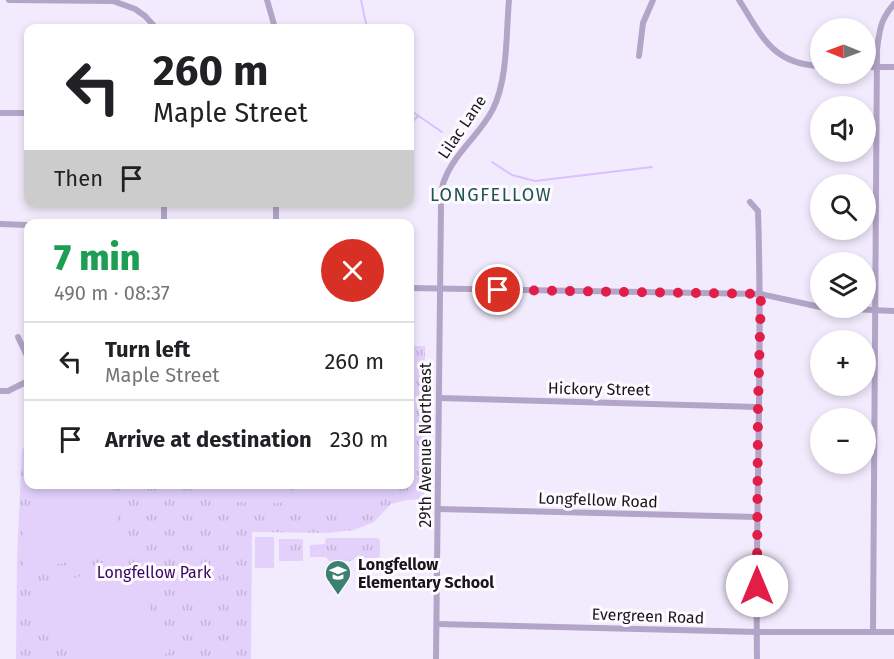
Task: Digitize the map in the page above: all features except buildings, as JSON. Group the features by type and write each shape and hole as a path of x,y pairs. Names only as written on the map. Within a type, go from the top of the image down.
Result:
{"street":[{"path":"9,0 112,2 135,9 153,24"},
{"path":"267,0 274,24"},
{"name":"Lilac Lane","path":"440,232 443,183 452,165 484,125 501,89 509,0"},
{"path":"639,56 644,23 653,0"},
{"path":"739,0 758,30 779,56 810,65"},
{"path":"875,252 877,67 880,26 884,15 894,4"},
{"path":"877,67 894,67"},
{"path":"0,113 24,113"},
{"path":"750,202 758,211 761,294 757,659"},
{"path":"0,224 24,225"},
{"name":"29th Avenue Northeast","path":"436,659 440,232"},
{"path":"414,288 761,294 810,305"},
{"path":"876,310 894,311"},
{"path":"873,632 875,318"},
{"path":"18,338 24,350"},
{"path":"0,391 8,391 24,383"},
{"name":"Hickory Street","path":"439,398 758,406"},
{"name":"Longfellow Road","path":"438,509 757,518"},
{"name":"Evergreen Road","path":"437,624 757,632 894,632"}],"green space":[{"name":"Longfellow Park","path":"414,346 425,346 424,499 391,504 374,522 354,530 328,533 252,532 251,659 16,659 17,557 22,449 24,448 24,489 414,489"},
{"path":"38,489 113,489 121,548 118,552 24,571 22,537 26,515"},
{"path":"212,489 282,489 282,503 215,502 212,499"},
{"path":"293,489 378,489 378,500 375,505 300,516"},
{"path":"255,537 274,537 274,568 255,568"},
{"path":"326,538 378,538 380,556 378,558 355,558 352,561 329,561 326,557 310,557 310,545 325,544"},
{"path":"279,539 303,539 303,561 279,561"},
{"path":"122,562 127,564 170,652 155,659 86,659 58,641 47,629 36,612 30,589 99,572"},
{"path":"214,569 228,597 196,613 182,586"}],"waterway":[{"path":"361,0 366,24"},
{"path":"414,113 442,132"},
{"path":"414,120 418,116"},
{"path":"492,162 512,175 535,181 652,167"}],"place":[{"name":"Longfellow Elementary School","path":"338,596"}],"district":[{"name":"LONGFELLOW","path":"491,195"}],"route":[{"path":"498,290 761,294 757,586"}]}
